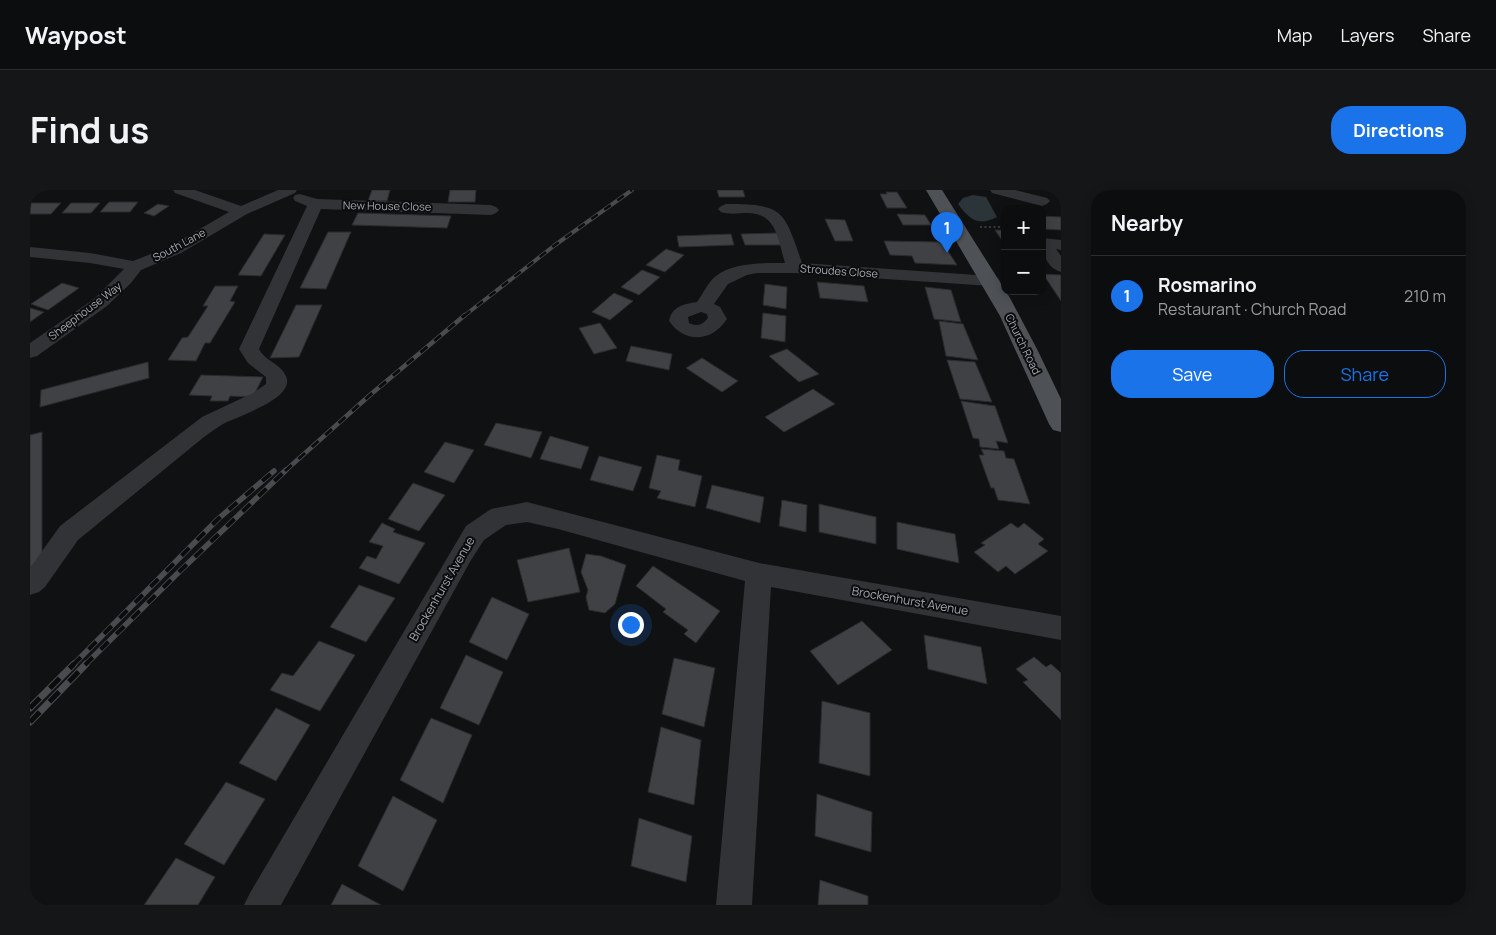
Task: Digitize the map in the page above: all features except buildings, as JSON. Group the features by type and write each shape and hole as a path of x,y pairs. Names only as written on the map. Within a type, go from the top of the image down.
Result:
{"main road":[{"name":"Church Road","path":"934,190 954,226 991,281 1024,340 1061,424"}],"street":[{"path":"180,190 242,211"},
{"path":"428,206 434,190"},
{"path":"997,190 1042,201"},
{"name":"South Lane","path":"135,266 175,250 242,211 287,191"},
{"name":"New House Close","path":"287,191 315,204 428,206 491,210"},
{"path":"469,222 505,202"},
{"path":"30,584 42,574 69,533 207,425 270,391 277,380 275,374 256,361 248,349 315,204"},
{"path":"726,209 748,208 769,212 778,221 795,268"},
{"path":"1061,245 1043,243 1061,267"},
{"path":"30,252 90,258 135,266"},
{"name":"Sheephouse Way","path":"30,352 120,286 135,266"},
{"name":"Stroudes Close","path":"703,306 722,280 742,271 757,268 795,268 991,281"},
{"name":"Brockenhurst Avenue","path":"262,905 462,553 475,533 500,516 527,512 759,574 1061,628"},
{"path":"734,905 759,574"}],"shaded area":[{"path":"973,195 986,197 997,217 979,221 966,214 958,204 963,198"}],"railway":[{"path":"464,316 555,245 632,190"},
{"path":"285,471 370,395 465,315"},
{"path":"86,664 286,470"},
{"path":"73,665 218,519 274,471"},
{"path":"30,722 86,664"},
{"path":"30,708 73,665"}],"place":[{"name":"Rosmarino","path":"947,253"}]}
